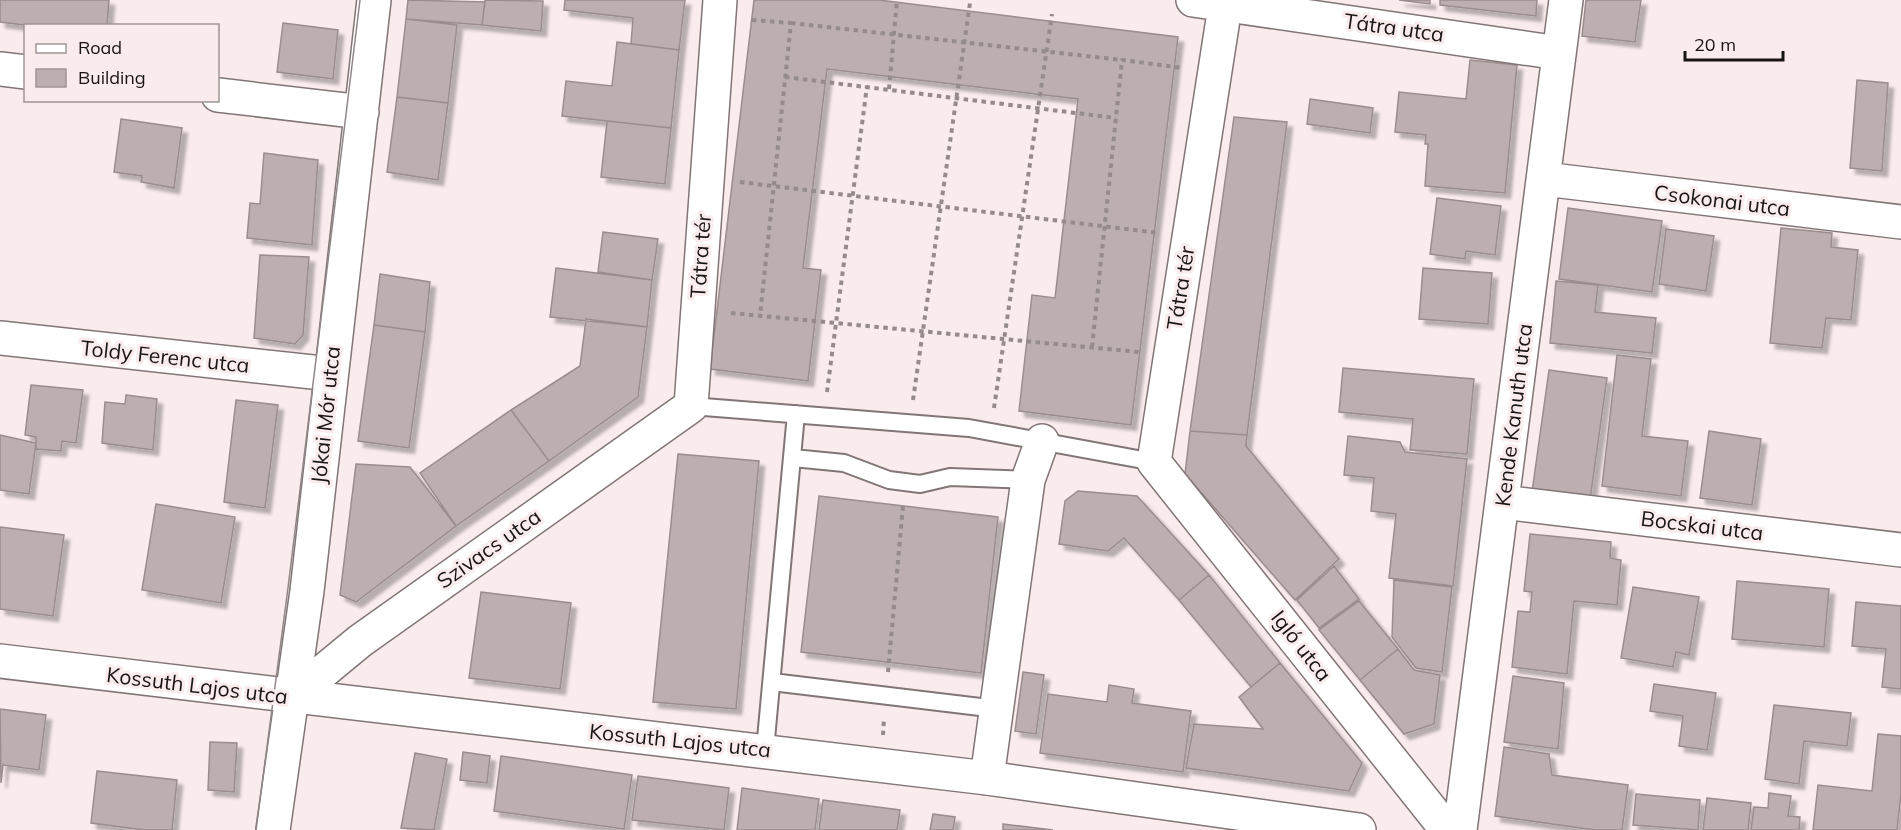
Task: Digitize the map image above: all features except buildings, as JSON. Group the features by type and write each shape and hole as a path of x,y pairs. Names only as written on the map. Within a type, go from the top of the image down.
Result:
{"street":[{"name":"Jókai Mór utca","path":"273,830 307,591 374,0"},
{"name":"Tátra utca","path":"1193,0 1222,1 1559,52"},
{"name":"Kende Kanuth utca","path":"1460,830 1566,0"},
{"name":"Tátra tér","path":"1154,462 1222,1"},
{"name":"Tátra tér","path":"691,406 719,9"},
{"path":"0,69 24,72"},
{"path":"219,95 362,112"},
{"name":"Csokonai utca","path":"1544,179 1901,222"},
{"name":"Toldy Ferenc utca","path":"0,338 331,374"},
{"name":"Szivacs utca","path":"291,698 360,641 691,406"},
{"path":"987,778 1028,480 1042,441"},
{"name":"Igló utca","path":"1154,462 1447,830"},
{"name":"Bocskai utca","path":"1503,502 1901,550"},
{"name":"Kossuth Lajos utca","path":"0,661 291,698 765,750 987,778 1359,830"}],"lane":[{"path":"691,406 969,428 1154,462"},
{"path":"765,750 794,458 796,414"},
{"path":"794,458 844,464 889,480 920,484 950,477 1028,480"},
{"path":"772,682 997,709"}],"path":[{"path":"889,89 897,0"},
{"path":"914,381 970,3"},
{"path":"719,9 790,23 1184,68"},
{"path":"996,393 1052,14"},
{"path":"760,315 790,23"},
{"path":"1092,347 1122,60"},
{"path":"785,77 1116,118"},
{"path":"829,369 867,86"},
{"path":"706,180 774,186 1163,234"},
{"path":"697,310 1148,352"},
{"path":"888,662 903,506"}],"tram line":[{"path":"256,830 360,0"}]}
